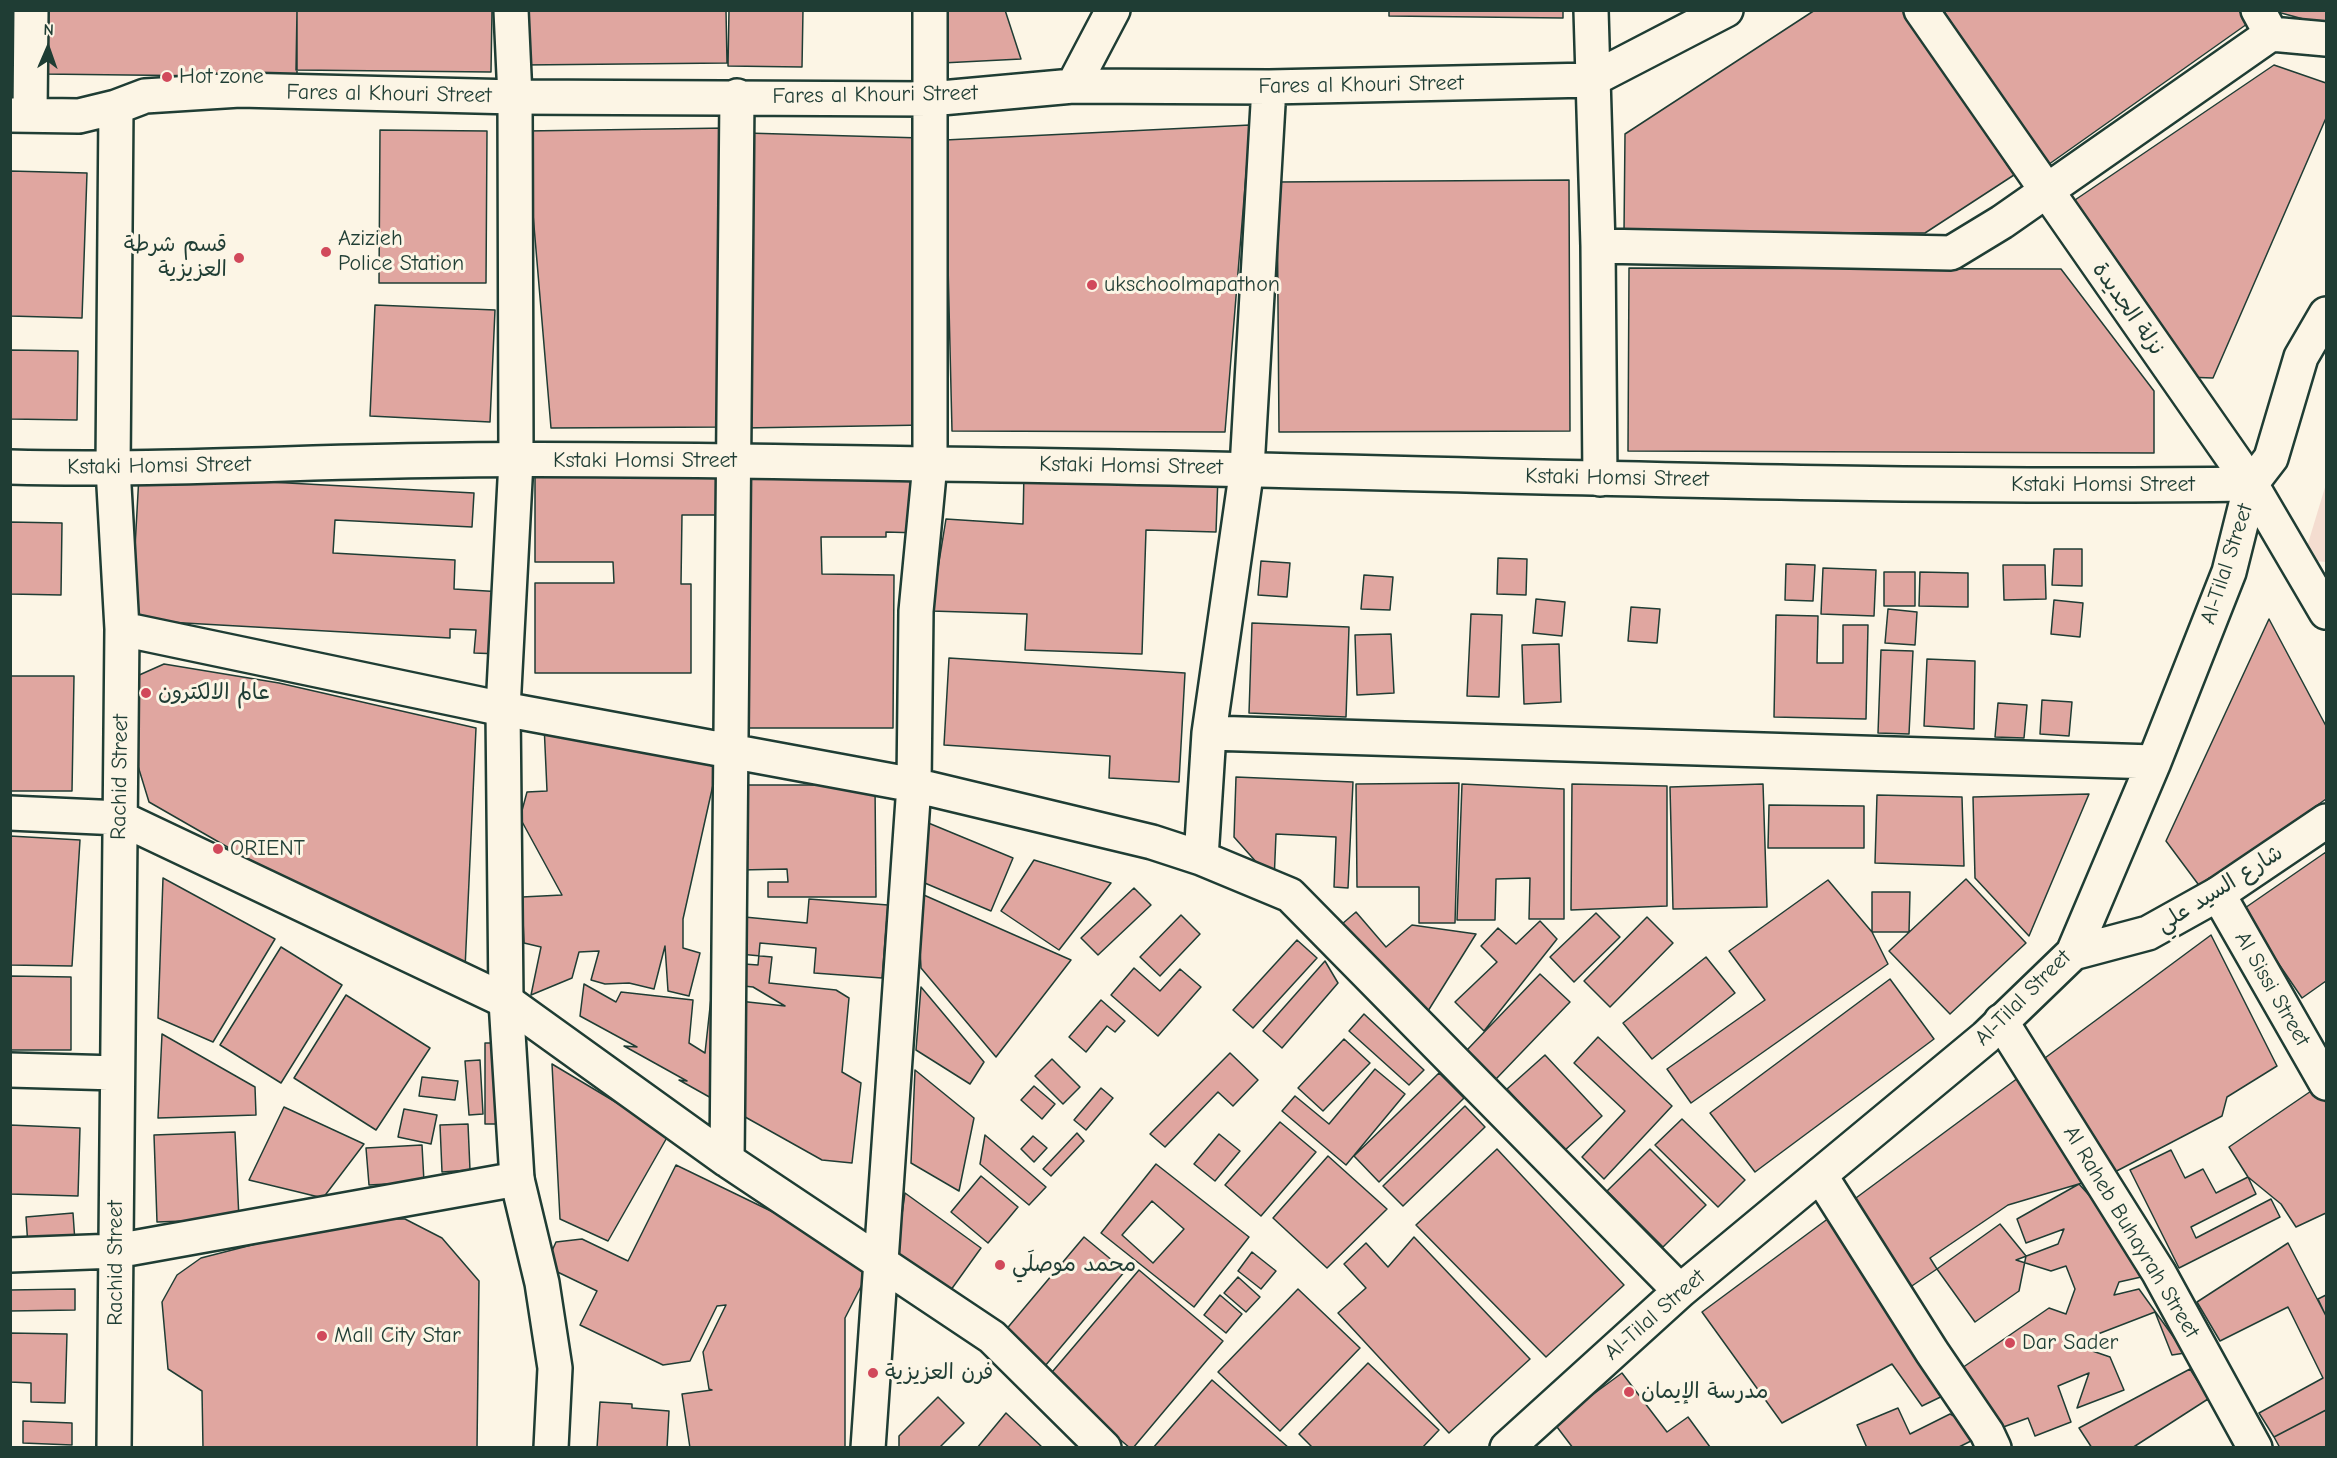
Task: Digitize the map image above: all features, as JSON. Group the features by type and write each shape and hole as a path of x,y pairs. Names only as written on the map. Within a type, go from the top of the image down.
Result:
{"street":[{"path":"20,115 31,10"},
{"path":"511,10 515,97 516,461 503,709 506,1001 517,1179 542,1283 555,1368 551,1448"},
{"path":"868,1448 914,785 916,611 930,464 930,10"},
{"path":"1073,86 1113,10"},
{"path":"1591,10 1591,80 1598,246 1600,479"},
{"name":"Fares al Khouri Street","path":"20,115 79,116 116,107 145,96 240,90 515,97 737,96 930,99 1073,86 1269,87 1591,80 1726,10"},
{"name":"نزلة الجديدة","path":"1921,10 2045,192 2251,484 2326,612"},
{"path":"1598,246 1951,253 2045,192 2264,22 2326,39"},
{"path":"1202,858 1209,733 1247,468 1269,87"},
{"path":"727,1160 737,96"},
{"name":"Rachid Street","path":"114,1448 122,629 113,468 116,107"},
{"name":"Al-Tilal Street","path":"1507,1448 1680,1291 1986,1037 2073,953 2154,762 2229,572 2251,484 2271,458 2301,357 2326,314"},
{"name":"Kstaki Homsi Street","path":"10,467 113,468 516,461 734,462 1247,468 1600,479 2106,487 2251,484"},
{"path":"122,629 503,709 914,785 1152,842 1202,858 1290,895 1680,1291"},
{"path":"1209,733 2154,762"},
{"path":"10,813 120,818 506,1001 727,1160 992,1337 1104,1448"},
{"name":"شارع السيد علي","path":"2073,953 2148,933 2218,894 2326,820"},
{"name":"Al Sissi Street","path":"2218,894 2326,1083"},
{"name":"Al Raheb Buhayrah Street","path":"2001,1021 2159,1273 2255,1448"},
{"path":"10,1070 117,1073"},
{"path":"1820,1175 1932,1352 1988,1432 1994,1448"},
{"path":"10,1255 116,1251 517,1179"}],"shaded area":[{"path":"2326,484 2326,562 2303,560"}],"building":[{"path":"43,10 297,10 297,77 42,74"},
{"path":"297,10 492,10 491,72 296,70"},
{"path":"523,10 726,10 727,63 523,65"},
{"path":"729,10 803,10 802,67 728,66"},
{"path":"943,10 1005,10 1021,59 942,63"},
{"path":"1389,10 1563,10 1563,18 1389,16"},
{"path":"1815,10 1905,10 2014,175 1925,233 1624,232 1625,134"},
{"path":"1943,10 2239,10 2247,24 2045,167"},
{"path":"2270,10 2326,10 2326,24 2307,20"},
{"path":"2274,65 2326,83 2326,118 2213,378 2184,377 2072,202"},
{"name":"ukschoolmapathon","path":"1250,125 1225,432 952,431 945,140"},
{"path":"727,128 723,427 551,428 526,131"},
{"path":"380,130 487,131 486,283 379,283"},
{"path":"746,133 922,138 926,425 743,428"},
{"path":"10,171 87,173 82,318 10,316"},
{"path":"1569,180 1570,431 1279,432 1277,182"},
{"path":"1629,268 2061,269 2154,391 2154,453 1628,451"},
{"path":"375,305 495,310 490,422 370,416"},
{"path":"10,350 78,351 77,420 10,419"},
{"path":"535,465 729,465 729,515 682,515 681,584 691,584 691,673 535,673 535,583 614,583 613,562 535,562"},
{"path":"1024,470 1218,476 1216,532 1146,530 1142,654 1025,650 1027,614 931,611 946,519 1023,524"},
{"path":"139,475 474,493 472,527 335,520 333,553 455,560 454,589 503,592 500,654 474,653 476,630 450,629 450,638 131,620"},
{"path":"741,476 920,476 920,533 886,532 886,537 821,537 822,574 894,575 893,728 741,728"},
{"path":"10,522 62,523 61,595 10,594"},
{"path":"2054,549 2082,549 2082,586 2052,585"},
{"path":"1498,558 1527,559 1526,595 1497,594"},
{"path":"1261,561 1290,563 1287,597 1258,595"},
{"path":"1786,564 1815,565 1813,601 1785,600"},
{"path":"2003,565 2045,565 2046,599 2004,600"},
{"path":"1823,568 1876,570 1874,616 1821,614"},
{"path":"1884,572 1915,572 1915,606 1884,606"},
{"path":"1920,572 1968,573 1968,607 1919,606"},
{"path":"1364,575 1393,577 1390,610 1361,609"},
{"path":"1536,599 1565,602 1562,636 1533,633"},
{"path":"2054,600 2083,603 2080,637 2051,634"},
{"path":"1631,607 1660,609 1657,643 1628,641"},
{"path":"1888,609 1917,612 1915,645 1885,643"},
{"path":"1471,614 1502,615 1499,697 1467,696"},
{"path":"1776,615 1818,616 1817,663 1843,663 1843,625 1868,625 1866,719 1774,717"},
{"path":"2269,619 2326,726 2326,799 2201,888 2166,841"},
{"path":"1252,623 1349,627 1346,717 1249,713"},
{"path":"1391,634 1394,693 1357,695 1355,635"},
{"path":"1559,644 1561,702 1524,704 1522,645"},
{"path":"1881,650 1913,651 1909,734 1878,733"},
{"path":"949,658 1185,673 1179,782 1109,778 1110,756 944,745"},
{"path":"1927,659 1975,661 1974,729 1924,726"},
{"path":"164,664 279,683 476,728 465,969 257,864 149,802 134,753 137,676"},
{"path":"10,676 74,676 72,791 10,791"},
{"path":"2042,700 2072,702 2069,736 2040,734"},
{"path":"1998,703 2027,705 2024,738 1995,737"},
{"path":"544,724 717,767 683,919 683,948 700,953 689,996 668,991 665,946 654,989 629,983 605,984 591,980 599,951 579,952 572,978 531,995 541,947 524,943 522,897 562,895 520,818 527,792 547,791"},
{"path":"1236,777 1353,782 1348,888 1334,887 1336,837 1276,834 1274,882 1234,837"},
{"path":"1459,783 1455,923 1419,923 1419,887 1357,887 1356,784"},
{"path":"1462,784 1564,789 1564,919 1529,919 1530,878 1496,879 1495,920 1457,920"},
{"path":"1572,784 1667,786 1667,906 1571,910"},
{"path":"1763,784 1767,907 1673,909 1670,787"},
{"path":"740,785 875,785 876,897 768,897 768,882 788,882 787,869 740,870"},
{"path":"2089,794 2029,936 1975,878 1973,797"},
{"path":"1877,795 1962,797 1964,866 1875,863"},
{"path":"1769,805 1864,806 1864,848 1768,848"},
{"path":"926,822 1013,858 991,911 920,881"},
{"path":"10,836 80,840 72,966 10,965"},
{"path":"2326,852 2326,981 2302,998 2242,910"},
{"path":"1034,860 1111,883 1059,950 1001,911"},
{"path":"163,878 275,939 213,1042 158,1018"},
{"path":"1966,879 2026,943 1950,1014 1889,951"},
{"path":"1828,880 1872,932 1888,964 1691,1103 1667,1069 1765,1000 1729,951"},
{"path":"1134,888 1151,905 1098,955 1081,938"},
{"path":"917,892 1071,960 996,1057 921,968"},
{"path":"1872,892 1910,892 1909,932 1872,932"},
{"path":"809,899 888,905 882,978 814,973 816,948 760,943 758,965 730,963 734,916 807,923"},
{"path":"1356,912 1386,947 1412,925 1476,934 1423,1019 1342,924"},
{"path":"1596,913 1620,937 1574,982 1550,957"},
{"path":"1181,915 1200,934 1160,976 1140,957"},
{"path":"1647,917 1673,943 1610,1007 1584,981"},
{"path":"1540,921 1557,939 1484,1031 1455,1002 1497,962 1481,946 1498,928 1516,944"},
{"path":"2211,935 2277,1066 2227,1097 2222,1116 2109,1175 2008,1205 1930,1258 1937,1269 1897,1296 1955,1390 1922,1406 1892,1364 1782,1423 1702,1312"},
{"path":"1297,940 1317,958 1253,1028 1233,1010"},
{"path":"281,947 342,985 281,1083 220,1045"},
{"path":"728,953 772,957 769,983 836,990 849,998 842,1072 861,1083 852,1163 822,1160 679,1080 687,1081 624,1046 637,1047 580,1016 584,984 616,1002 621,992 693,1000 689,1043 705,1053 711,998 785,1006 753,987 724,984"},
{"path":"1706,957 1735,993 1652,1059 1623,1023"},
{"path":"1325,961 1338,983 1282,1048 1263,1031"},
{"path":"1134,968 1160,991 1180,969 1201,987 1158,1036 1111,995"},
{"path":"1540,974 1570,1002 1496,1079 1466,1051"},
{"path":"10,976 71,977 71,1050 10,1050"},
{"path":"1890,979 1934,1039 1755,1172 1710,1113"},
{"path":"921,987 984,1062 970,1084 916,1050"},
{"path":"346,995 430,1048 376,1130 294,1078"},
{"path":"1101,1000 1125,1021 1115,1032 1107,1026 1086,1052 1069,1037"},
{"path":"1364,1014 1424,1070 1409,1085 1349,1031"},
{"path":"162,1034 255,1087 256,1115 158,1118"},
{"path":"1598,1037 1672,1106 1604,1179 1582,1157 1625,1111 1574,1063"},
{"path":"1344,1039 1370,1063 1323,1111 1298,1088"},
{"path":"485,1043 498,1043 498,1124 485,1124"},
{"path":"1230,1053 1258,1080 1233,1106 1218,1092 1165,1147 1150,1134"},
{"path":"1545,1055 1602,1116 1564,1151 1507,1089"},
{"path":"1052,1059 1080,1087 1063,1104 1035,1076"},
{"path":"480,1060 483,1114 469,1115 465,1061"},
{"path":"552,1064 669,1134 608,1241 560,1219"},
{"path":"1375,1069 1405,1094 1346,1165 1282,1111 1295,1096 1329,1124"},
{"path":"915,1070 974,1118 959,1191 911,1163"},
{"path":"1439,1073 1464,1098 1379,1182 1354,1156"},
{"path":"422,1077 458,1081 455,1100 419,1096"},
{"path":"1034,1086 1055,1104 1042,1119 1021,1100"},
{"path":"2317,1087 2326,1103 2326,1213 2296,1227 2281,1204 2248,1177 2229,1147"},
{"path":"1101,1088 1113,1098 1086,1130 1074,1120"},
{"path":"1465,1106 1485,1127 1403,1206 1383,1186"},
{"path":"284,1107 364,1144 323,1198 249,1180"},
{"path":"404,1109 437,1115 431,1144 398,1137"},
{"path":"1682,1119 1745,1180 1718,1207 1655,1145"},
{"path":"1280,1122 1316,1152 1261,1216 1225,1185"},
{"path":"468,1124 470,1170 442,1172 440,1125"},
{"path":"10,1125 80,1128 78,1196 10,1194"},
{"path":"235,1132 239,1219 157,1222 154,1135"},
{"path":"1077,1133 1084,1141 1051,1176 1043,1169"},
{"path":"1219,1134 1240,1151 1215,1181 1194,1164"},
{"path":"985,1135 1046,1187 1029,1205 980,1164"},
{"path":"1033,1136 1047,1148 1034,1162 1021,1149"},
{"path":"422,1145 424,1182 369,1185 366,1148"},
{"path":"1497,1149 1624,1285 1546,1357 1416,1225"},
{"path":"1650,1149 1706,1205 1663,1247 1607,1191"},
{"path":"2171,1150 2185,1178 2203,1169 2216,1193 2248,1177 2256,1194 2191,1227 2196,1238 2271,1199 2280,1217 2179,1268 2130,1170"},
{"path":"1328,1156 1387,1209 1327,1268 1273,1218"},
{"path":"1156,1164 1249,1237 1194,1307 1101,1233"},
{"path":"676,1165 874,1261 845,1318 845,1448 690,1448 682,1394 712,1390 709,1389 703,1352 726,1305 717,1306 690,1361 663,1365 580,1325 597,1291 545,1266 556,1242 582,1239 628,1261"},
{"path":"981,1176 1018,1207 988,1243 951,1212"},
{"path":"2079,1184 2159,1273 2119,1282 2114,1295 2139,1289 2185,1353 2172,1355 2155,1312 2072,1344 2110,1357 2124,1390 2077,1408 2089,1373 2058,1386 2071,1422 2035,1436 2028,1418 1987,1433 1962,1368 2049,1308 2066,1314 2075,1289 2066,1266 2051,1271 2016,1260 2058,1244 2064,1229 2026,1243 2017,1219"},
{"path":"905,1193 981,1248 948,1294 896,1257"},
{"path":"1152,1201 1184,1229 1153,1263 1122,1235"},
{"path":"73,1213 75,1242 28,1246 26,1217"},
{"name":"Mall City Star","path":"353,1219 405,1219 442,1238 479,1281 477,1448 203,1448 202,1391 168,1369 162,1302 177,1275 201,1258"},
{"path":"2000,1224 2026,1256 2019,1291 1975,1322 1937,1269"},
{"path":"1084,1237 1125,1271 1045,1366 1004,1332"},
{"path":"1414,1237 1530,1359 1449,1433 1338,1313 1366,1288 1344,1264 1366,1243 1388,1267"},
{"path":"2288,1243 2326,1316 2326,1410 2274,1437 2259,1413 2323,1378 2288,1307 2220,1341 2197,1302"},
{"path":"1252,1252 1276,1271 1261,1289 1238,1271"},
{"path":"1139,1270 1223,1341 1133,1448 1130,1448 1047,1378"},
{"path":"1238,1277 1260,1297 1246,1312 1224,1293"},
{"path":"75,1289 75,1310 10,1311 10,1290"},
{"path":"1298,1289 1360,1348 1280,1431 1218,1372"},
{"path":"1220,1295 1242,1314 1226,1333 1204,1315"},
{"path":"2326,1295 2326,1316 2318,1299"},
{"path":"10,1333 67,1334 65,1403 31,1402 31,1383 10,1382"},
{"path":"1368,1363 1439,1430 1422,1448 1313,1448 1299,1434"},
{"path":"2190,1369 2238,1445 2208,1399 2132,1448 2092,1448 2079,1428"},
{"path":"1622,1373 1667,1432 1688,1417 1710,1447 1573,1448 1554,1423"},
{"path":"1212,1380 1289,1448 1153,1448"},
{"path":"938,1397 964,1423 939,1448 899,1448 899,1436"},
{"path":"600,1402 632,1404 632,1408 669,1411 667,1448 597,1448"},
{"path":"1898,1408 1910,1434 1950,1414 1987,1433 1957,1448 1867,1448 1857,1425"},
{"path":"2326,1410 2326,1448 2280,1448 2274,1437"},
{"path":"1006,1413 1043,1448 977,1448"},
{"path":"23,1421 72,1423 72,1445 23,1443"}],"place":[{"name":"Hot zone","path":"167,77"},
{"name":"Azizieh Police Station","path":"326,252"},
{"name":"قسم شرطة العزيزية","path":"239,258"},
{"name":"ukschoolmapathon","path":"1092,285"},
{"name":"عالم الالكترون","path":"146,693"},
{"name":"ORIENT","path":"218,849"},
{"name":"محمد موصلَي","path":"1000,1265"},
{"name":"Mall City Star","path":"322,1336"},
{"name":"Dar Sader","path":"2010,1343"},
{"name":"فرن العزيزية","path":"873,1373"},
{"name":"مدرسة الإيمان","path":"1629,1392"}]}
